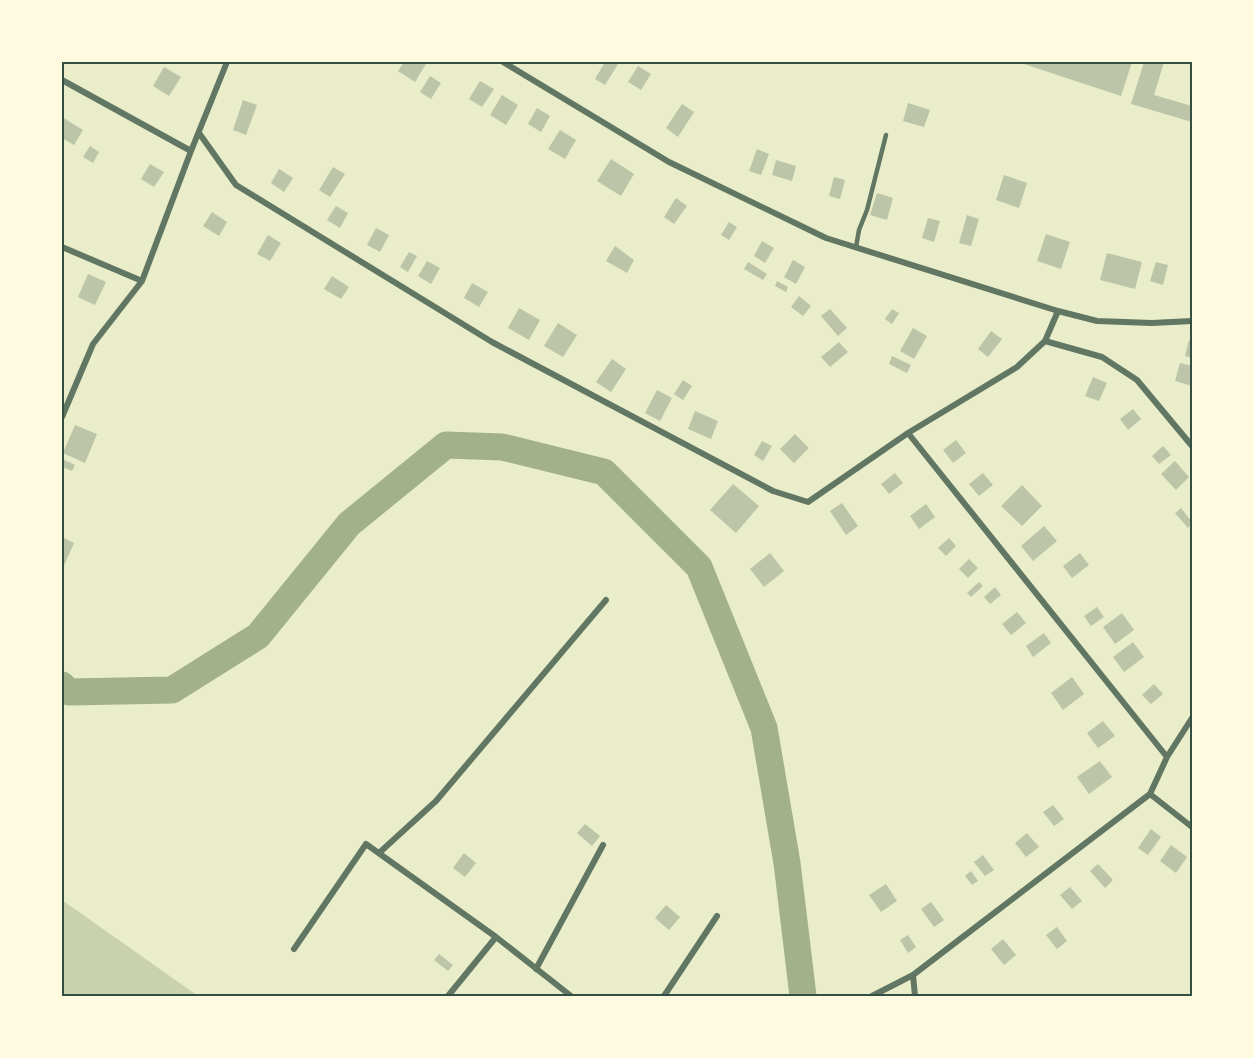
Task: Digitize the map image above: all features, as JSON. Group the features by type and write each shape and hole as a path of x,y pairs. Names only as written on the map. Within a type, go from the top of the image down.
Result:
{"street":[{"path":"62,417 93,344 142,281 227,62"},
{"path":"503,62 669,162 826,238 1058,311 1097,321 1152,323 1192,321"},
{"path":"62,80 191,150"},
{"path":"199,133 236,185 492,342 773,491 808,502 908,433 1008,372 1045,341 1058,311"},
{"path":"62,247 142,281"},
{"path":"1045,341 1102,357 1137,380 1192,446"},
{"path":"908,433 1167,757"},
{"path":"379,853 436,801 606,600"},
{"path":"872,996 913,975 1150,794 1167,757 1192,717"},
{"path":"1150,794 1192,827"},
{"path":"294,949 366,844 496,937 571,996"},
{"path":"536,969 603,845"},
{"path":"664,996 717,916"},
{"path":"448,996 496,937"},
{"path":"913,975 915,996"}],"lane":[{"path":"856,247 886,135"}],"green space":[{"path":"62,900 198,996 62,996"}],"building":[{"path":"404,62 427,62 415,82 398,71"},
{"path":"605,62 618,64 605,85 595,79"},
{"path":"1018,62 1132,62 1121,96"},
{"path":"1144,62 1164,62 1154,95 1192,106 1192,122 1131,104"},
{"path":"638,66 651,74 641,90 628,82"},
{"path":"164,67 181,77 169,96 153,86"},
{"path":"430,76 441,83 431,99 420,92"},
{"path":"480,81 494,89 482,107 469,99"},
{"path":"502,95 518,105 506,125 490,115"},
{"path":"243,100 257,105 246,135 233,130"},
{"path":"908,103 930,110 924,127 903,121"},
{"path":"682,104 694,112 678,137 666,128"},
{"path":"537,108 550,116 541,132 528,124"},
{"path":"62,117 83,130 74,145 62,138"},
{"path":"560,130 576,140 565,159 548,149"},
{"path":"90,146 99,152 93,163 83,157"},
{"path":"757,149 769,154 761,175 749,171"},
{"path":"611,159 634,174 621,196 597,181"},
{"path":"776,160 796,166 792,181 772,175"},
{"path":"150,164 164,172 154,187 141,179"},
{"path":"333,167 345,174 330,197 319,190"},
{"path":"279,169 293,178 284,192 271,183"},
{"path":"1004,175 1027,183 1019,208 996,200"},
{"path":"834,177 845,180 840,199 829,196"},
{"path":"877,193 893,198 887,220 870,215"},
{"path":"676,198 687,206 674,224 664,217"},
{"path":"336,206 348,213 340,228 327,220"},
{"path":"212,212 227,222 219,236 203,226"},
{"path":"967,215 979,219 971,246 959,243"},
{"path":"928,218 940,221 934,242 922,238"},
{"path":"729,222 737,227 729,240 721,235"},
{"path":"376,228 389,235 380,252 367,245"},
{"path":"1046,234 1070,242 1061,269 1037,261"},
{"path":"268,235 281,243 270,261 257,254"},
{"path":"762,241 774,248 765,263 754,256"},
{"path":"615,246 634,260 627,273 606,261"},
{"path":"409,252 417,256 408,272 400,267"},
{"path":"1107,253 1142,262 1135,289 1100,280"},
{"path":"793,260 805,267 796,284 784,277"},
{"path":"427,261 440,268 431,284 418,276"},
{"path":"748,262 767,274 763,280 744,269"},
{"path":"1156,262 1168,265 1163,285 1150,281"},
{"path":"88,274 106,282 95,305 78,297"},
{"path":"332,276 349,287 341,299 324,289"},
{"path":"777,281 788,287 786,292 775,286"},
{"path":"472,283 488,292 479,307 464,298"},
{"path":"799,296 811,306 803,316 791,307"},
{"path":"519,308 540,320 529,340 508,328"},
{"path":"830,309 847,328 838,336 821,316"},
{"path":"892,309 899,313 892,324 885,319"},
{"path":"558,323 577,335 563,357 544,346"},
{"path":"913,328 927,336 914,359 900,351"},
{"path":"991,331 1002,339 988,357 978,349"},
{"path":"1189,340 1192,341 1192,358 1185,356"},
{"path":"839,342 848,352 830,367 821,357"},
{"path":"892,356 911,365 907,373 889,364"},
{"path":"612,359 626,369 611,392 596,382"},
{"path":"1180,363 1192,366 1192,386 1175,381"},
{"path":"1093,377 1107,383 1099,401 1085,396"},
{"path":"683,380 692,386 683,400 674,394"},
{"path":"657,390 672,398 660,421 645,413"},
{"path":"1133,409 1141,419 1128,430 1120,419"},
{"path":"695,411 718,421 711,439 688,429"},
{"path":"75,425 97,434 85,463 63,453"},
{"path":"795,434 809,448 794,463 780,449"},
{"path":"956,440 966,453 953,463 943,450"},
{"path":"762,441 772,446 763,461 754,455"},
{"path":"1163,446 1171,455 1159,464 1152,456"},
{"path":"62,459 75,465 72,471 62,467"},
{"path":"1175,461 1189,477 1176,490 1161,474"},
{"path":"895,473 903,483 889,494 881,484"},
{"path":"983,473 993,485 979,496 969,484"},
{"path":"733,484 759,506 736,533 710,510"},
{"path":"1022,485 1042,506 1022,526 1001,506"},
{"path":"842,503 858,526 846,535 830,511"},
{"path":"926,504 935,517 919,529 910,516"},
{"path":"1181,508 1192,522 1188,528 1175,513"},
{"path":"1044,526 1057,541 1033,561 1021,546"},
{"path":"62,537 74,543 62,570"},
{"path":"949,538 956,546 946,556 938,548"},
{"path":"770,553 784,571 764,587 750,569"},
{"path":"1080,553 1089,565 1072,578 1063,566"},
{"path":"969,559 978,568 968,578 959,569"},
{"path":"979,582 983,586 971,597 967,593"},
{"path":"995,587 1001,595 990,604 984,597"},
{"path":"1097,607 1104,617 1091,626 1084,616"},
{"path":"1017,612 1026,623 1011,635 1002,624"},
{"path":"1122,613 1134,630 1115,644 1103,627"},
{"path":"1044,633 1051,643 1033,657 1026,646"},
{"path":"1133,642 1144,657 1124,672 1113,657"},
{"path":"1072,677 1084,694 1063,710 1051,693"},
{"path":"1154,684 1163,694 1151,704 1142,695"},
{"path":"1103,721 1115,736 1098,748 1087,733"},
{"path":"1100,761 1112,777 1089,794 1077,777"},
{"path":"1053,805 1064,819 1054,826 1043,812"},
{"path":"585,824 600,836 592,846 577,833"},
{"path":"1151,829 1161,837 1148,855 1138,848"},
{"path":"1027,833 1039,847 1026,857 1015,843"},
{"path":"1171,845 1187,857 1176,873 1160,861"},
{"path":"464,853 476,863 465,877 453,868"},
{"path":"983,855 994,870 985,876 974,862"},
{"path":"1098,864 1113,880 1105,888 1090,871"},
{"path":"971,871 978,881 972,885 965,876"},
{"path":"886,884 897,901 881,912 869,895"},
{"path":"1070,887 1082,901 1072,909 1060,895"},
{"path":"931,902 944,920 934,927 921,909"},
{"path":"666,905 680,917 669,930 655,918"},
{"path":"1057,927 1067,941 1057,949 1046,935"},
{"path":"908,935 916,947 908,953 900,940"},
{"path":"1003,939 1016,955 1004,965 991,949"},
{"path":"439,954 453,965 448,971 434,960"}],"waterway":[{"path":"62,685 69,692 172,690 258,636 349,524 446,445 502,447 604,472 699,567 764,728 787,863 803,996"}]}
